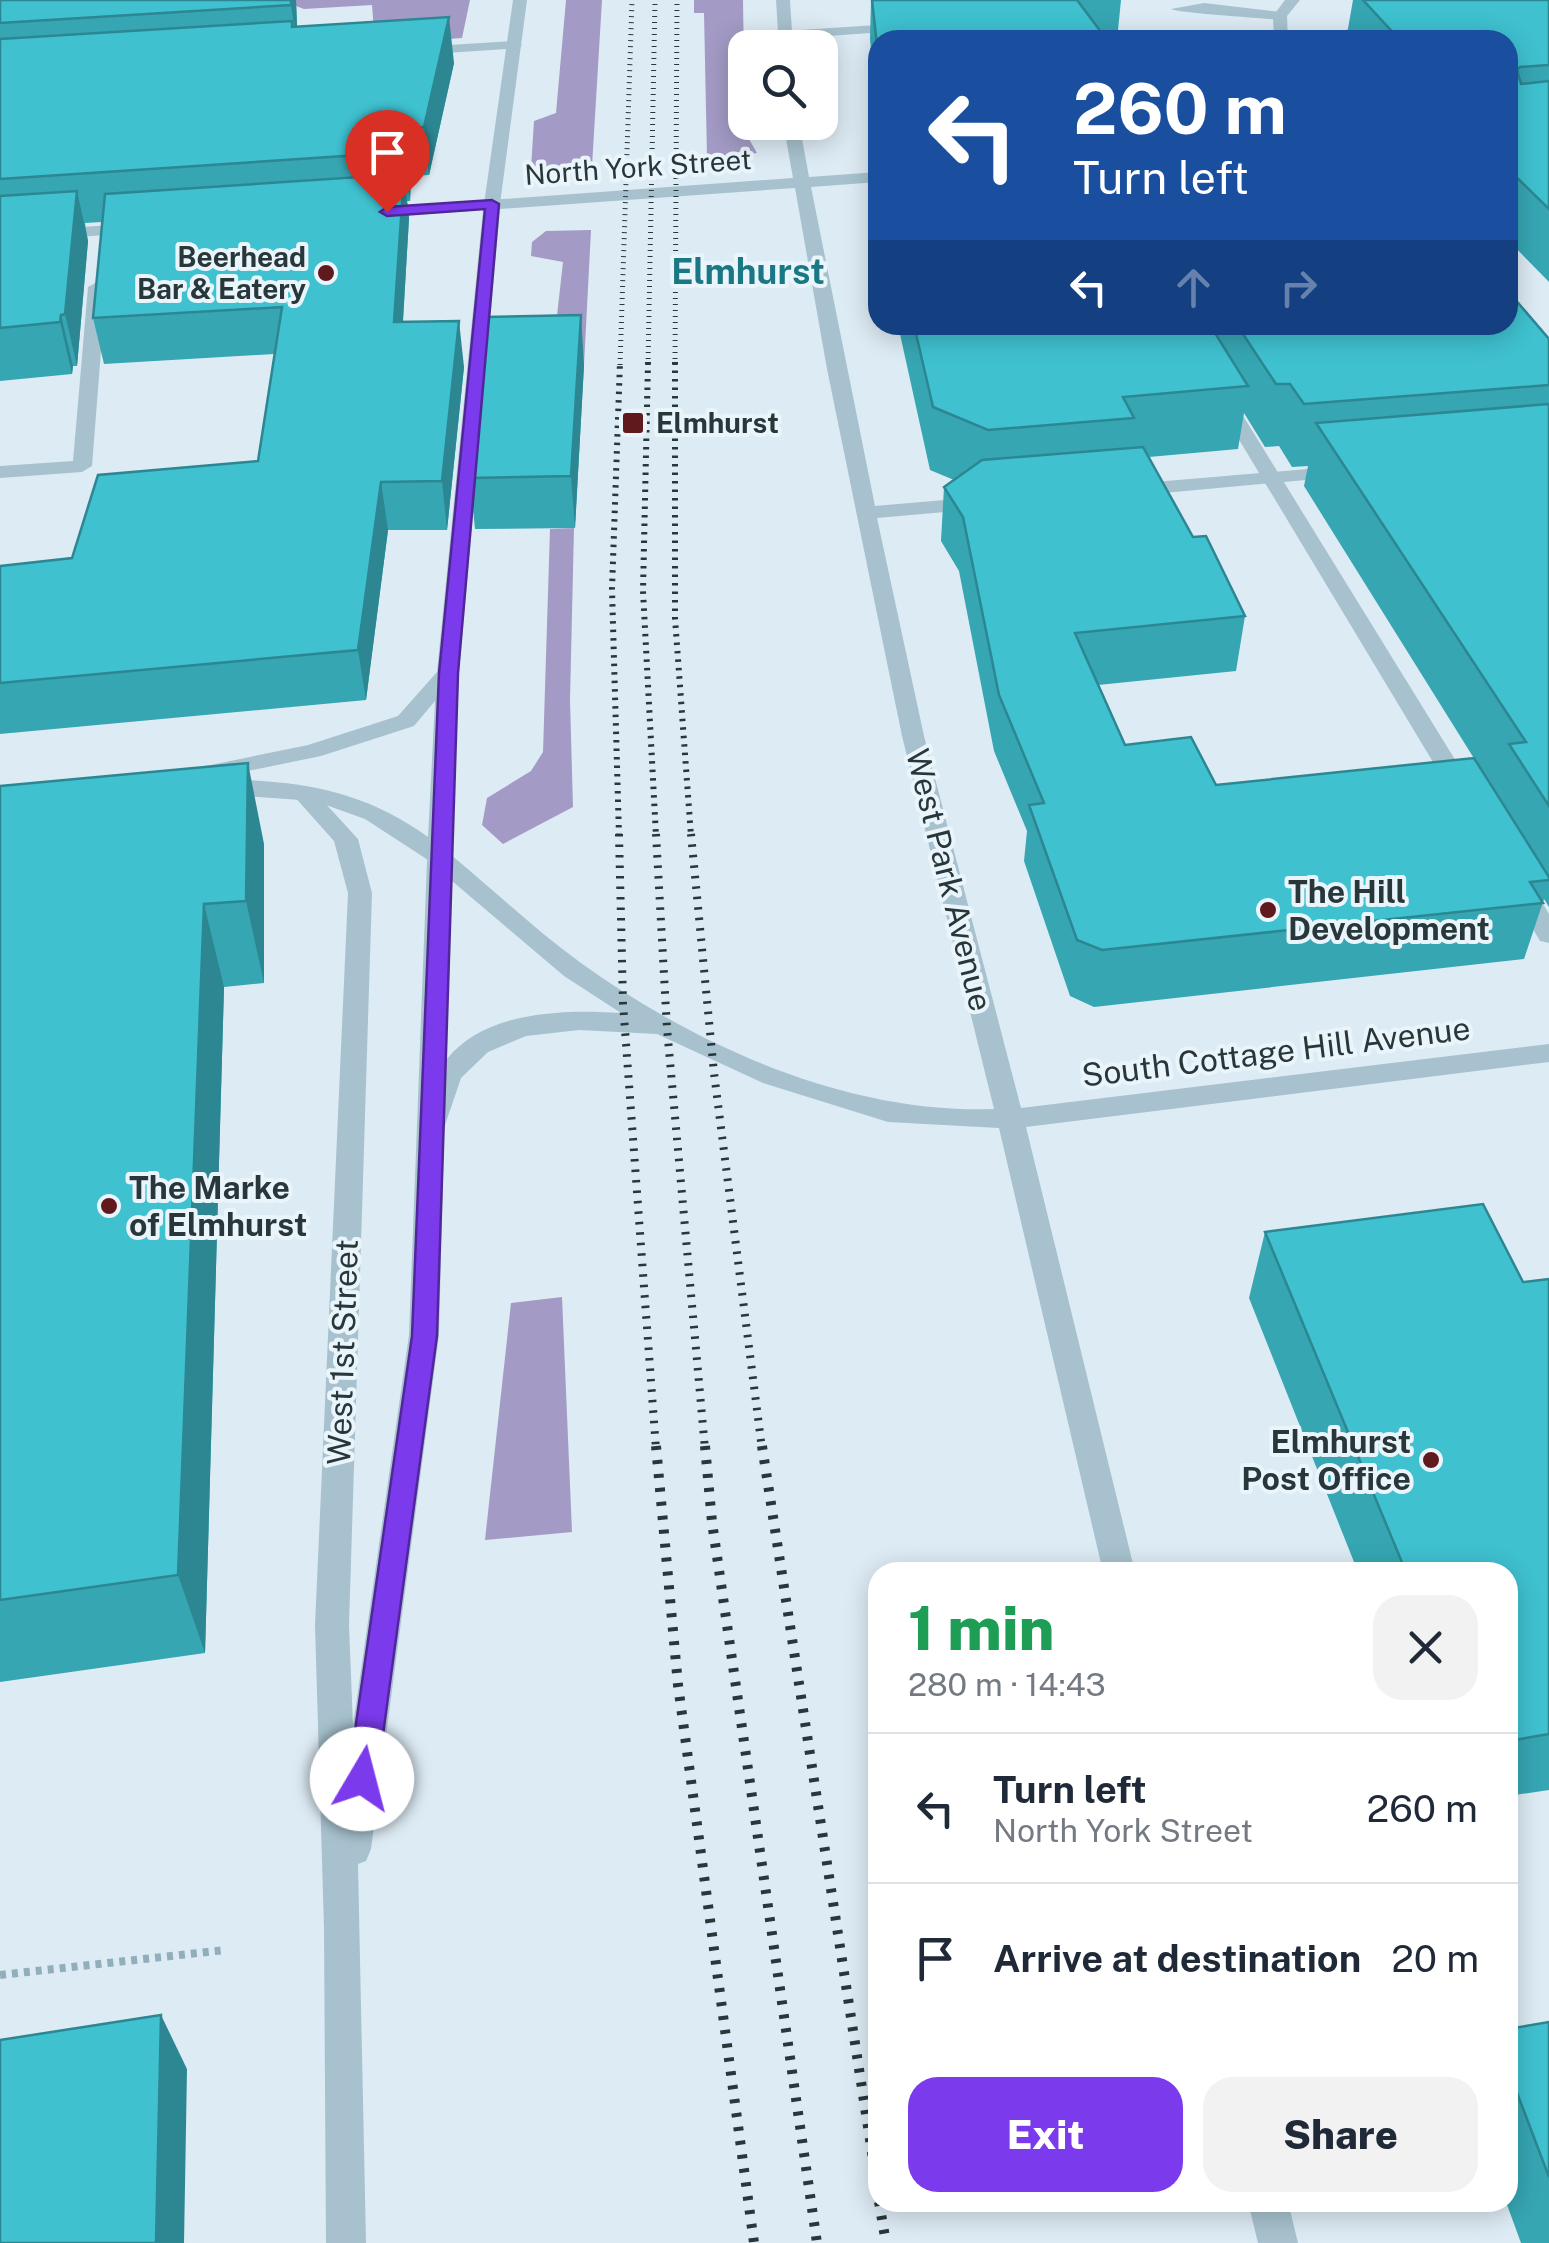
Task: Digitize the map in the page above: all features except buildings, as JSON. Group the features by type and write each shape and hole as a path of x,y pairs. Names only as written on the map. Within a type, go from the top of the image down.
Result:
{"street":[{"name":"West 1st Street","path":"342,1928 424,1336 448,673 492,204 520,0"},
{"path":"782,0 784,30"},
{"path":"1281,30 1280,16 1293,0"},
{"path":"1178,8 1204,7 1280,16"},
{"path":"883,30 918,26"},
{"path":"838,35 868,32"},
{"path":"392,53 514,45"},
{"name":"West Park Avenue","path":"794,140 912,736 1011,1121 1117,1562"},
{"name":"North York Street","path":"347,214 868,178"},
{"path":"0,238 158,227"},
{"path":"0,472 82,466 102,231"},
{"path":"1217,388 1470,804"},
{"path":"1118,491 1372,470"},
{"path":"866,513 1001,501"},
{"name":"South Cottage Hill Avenue","path":"448,673 406,721 313,751 198,781 341,800 372,814 407,835 571,968 667,1028 711,1053 846,1102 1011,1121 1549,1054"},
{"name":"West 1st Street","path":"305,795 346,840 354,858 360,893 332,1625 342,1928 346,2243"},
{"path":"1510,870 1549,935"},
{"path":"431,1130 442,1087 462,1058 497,1036 575,1020 667,1028"},
{"path":"1270,2212 1278,2243"}],"path":[{"path":"1354,30 1368,27"},
{"path":"0,1975 226,1950"}],"shaded area":[{"path":"296,0 470,0 462,38 375,44 372,5 304,9 296,6"},
{"path":"566,0 602,0 592,166 531,168 534,121 556,113"},
{"path":"694,0 743,0 743,30 728,30 728,140 750,140 757,153 707,158 704,13 694,13"},
{"path":"591,230 584,365 553,351 563,262 531,256 532,242 546,231"},
{"path":"574,528 570,700 573,807 503,844 482,825 487,798 531,771 543,752 550,529"},
{"path":"562,1297 572,1532 485,1540 511,1303"}],"railway":[{"path":"620,365 632,0"},
{"path":"648,365 655,0"},
{"path":"675,365 677,0"},
{"path":"619,836 612,589 620,362"},
{"path":"648,362 643,591 656,836"},
{"path":"675,365 675,618 691,836"},
{"path":"619,834 623,1003 656,1449"},
{"path":"656,834 667,1028 705,1449"},
{"path":"691,834 714,1073 762,1449"},
{"path":"656,1446 678,1685 754,2243"},
{"path":"705,1446 712,1522 817,2243"},
{"path":"762,1446 868,2127"},
{"path":"881,2212 886,2243"}],"place":[{"name":"Beerhead Bar & Eatery","path":"326,273"},
{"name":"Elmhurst","path":"633,423"},
{"name":"The Hill Development","path":"1268,910"},
{"name":"The Marke of Elmhurst","path":"109,1206"},
{"name":"Elmhurst Post Office","path":"1431,1460"}],"district":[{"name":"Elmhurst","path":"748,272"}],"route":[{"path":"362,1779 424,1336 448,673 492,204 387,212"}]}
